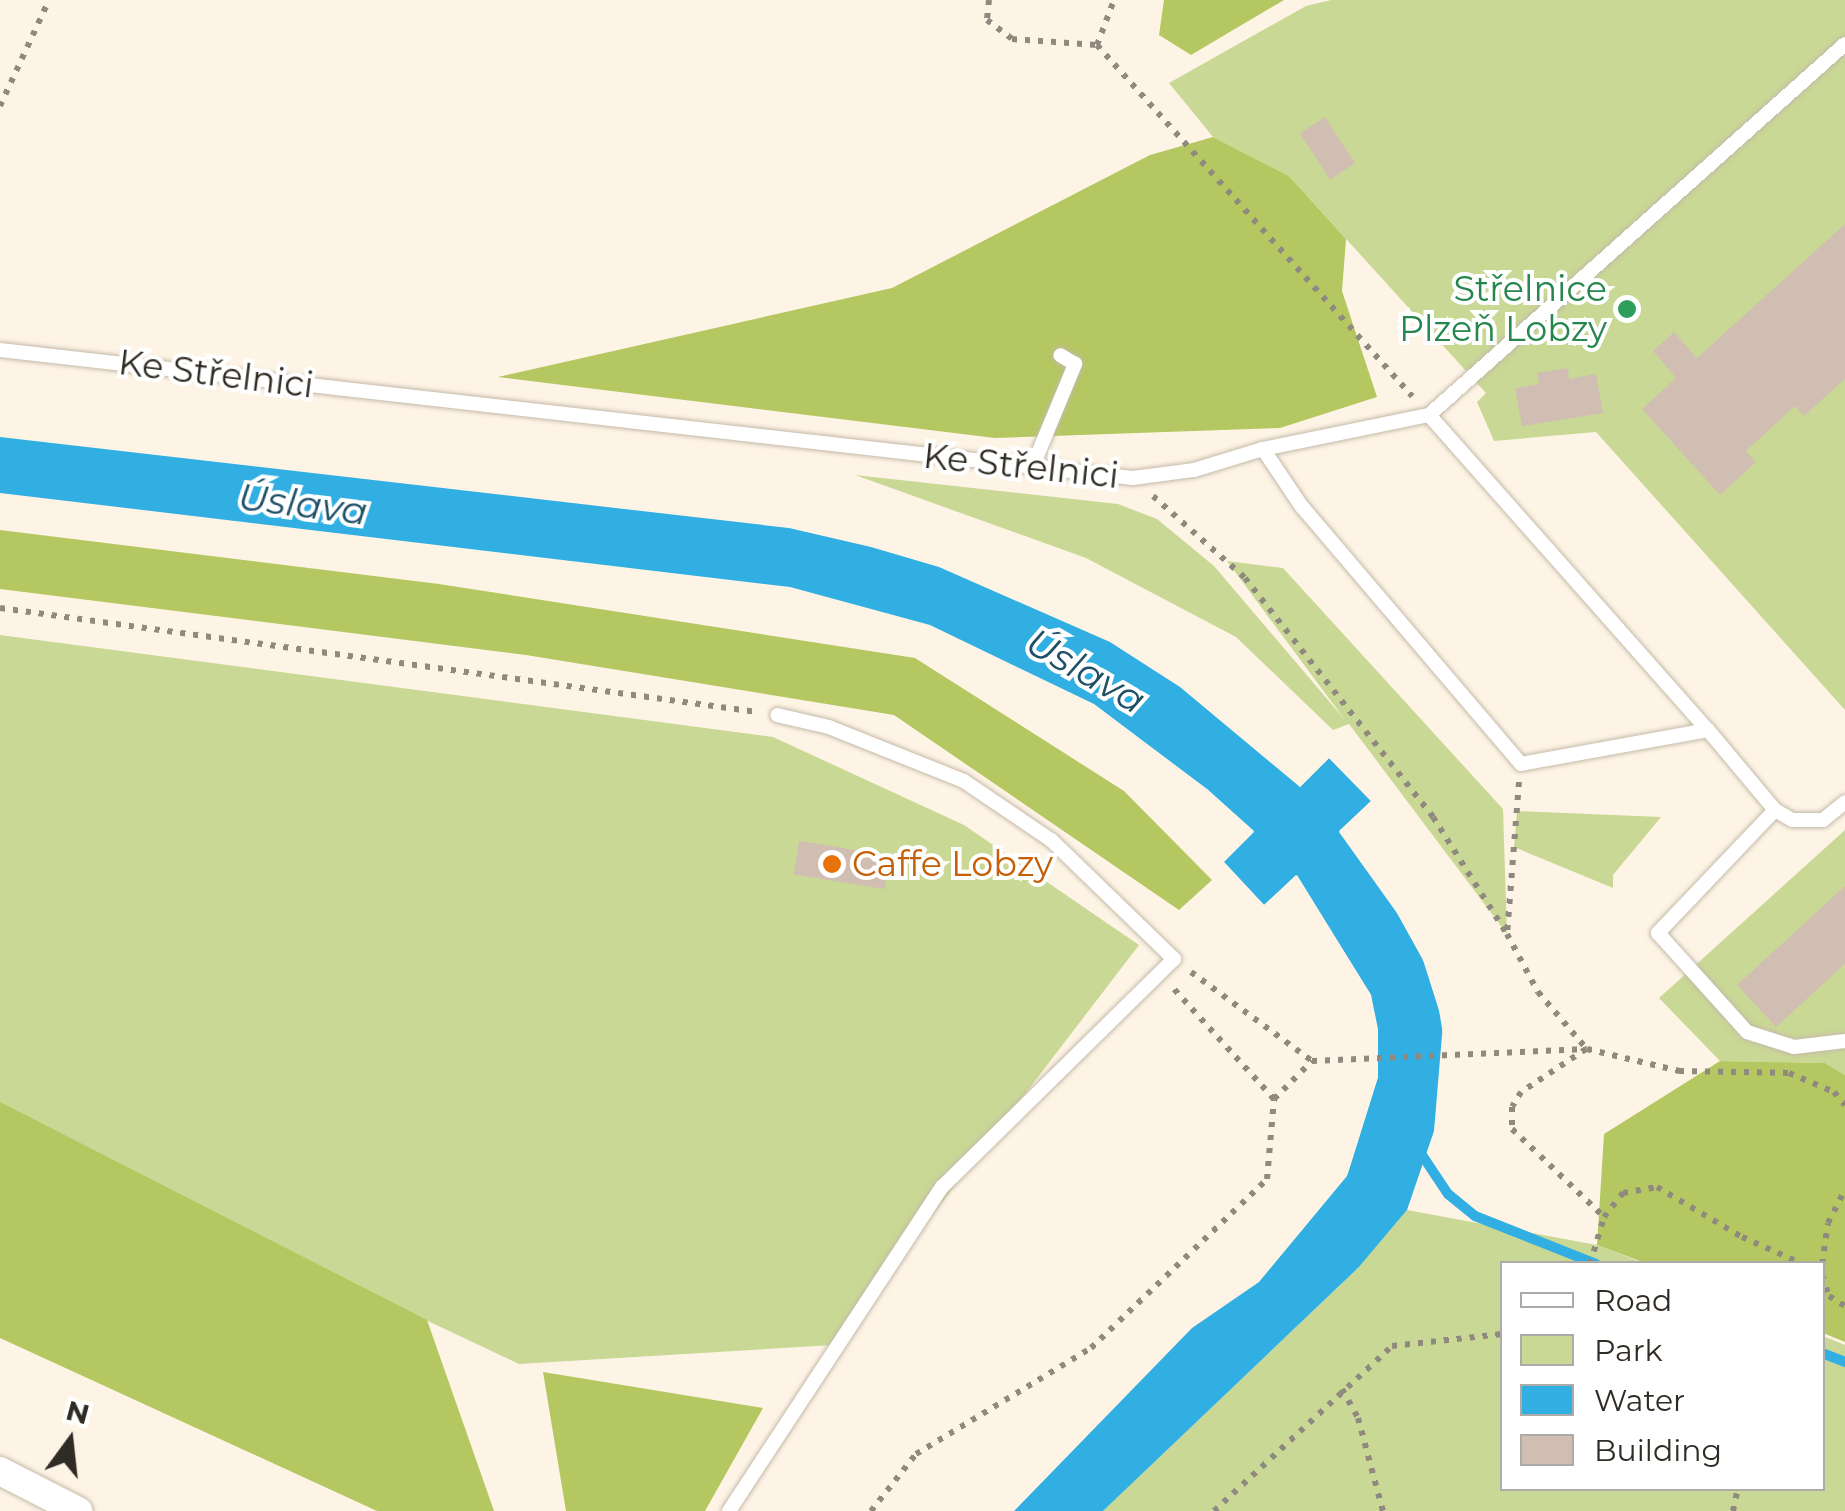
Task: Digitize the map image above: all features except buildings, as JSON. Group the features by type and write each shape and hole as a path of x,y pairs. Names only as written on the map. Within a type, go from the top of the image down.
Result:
{"street":[{"path":"0,1471 43,1504 78,1511"}],"lane":[{"path":"1845,44 1429,415 1775,810 1808,824 1845,802"},
{"name":"Ke Střelnici","path":"0,350 1133,478 1194,470 1264,449 1429,415"},
{"path":"1032,468 1075,364 1060,355"},
{"path":"1264,449 1302,507 1521,764 1708,730"},
{"path":"728,1511 942,1187 1174,960 1052,840 964,781 829,727 777,715"},
{"path":"1775,810 1658,933 1747,1032 1794,1047 1845,1041"}],"path":[{"path":"0,106 49,0"},
{"path":"989,0 987,20 1012,39 1097,45 1132,90 1235,191 1369,351 1429,415"},
{"path":"1097,45 1114,0"},
{"path":"1133,478 1246,578 1432,817 1507,934 1538,992 1587,1049"},
{"path":"0,608 777,715"},
{"path":"1507,934 1521,764"},
{"path":"1174,960 1312,1061 1587,1049 1680,1071 1789,1073 1834,1092 1845,1105"},
{"path":"1160,973 1274,1099"},
{"path":"1587,1049 1522,1092 1512,1106 1512,1129 1604,1217"},
{"path":"870,1511 916,1454 1091,1348 1268,1180 1274,1099 1312,1061"},
{"path":"1591,1261 1604,1217 1623,1193 1658,1187 1742,1238 1796,1261"},
{"path":"1822,1261 1828,1223 1845,1188"},
{"path":"1825,1284 1829,1296 1845,1306"},
{"path":"1214,1511 1392,1346 1500,1334"},
{"path":"1342,1389 1358,1418 1384,1511"}],"green space":[{"path":"1164,0 1284,0 1191,55 1159,35"},
{"name":"Střelnice Plzeň Lobzy","path":"1331,0 1845,0 1845,710 1596,432 1494,441 1477,402 1486,393 1289,176 1213,137 1169,83 1306,6"},
{"path":"1213,137 1289,176 1346,239 1342,291 1377,397 1280,428 995,438 498,377 892,288 1150,155"},
{"path":"855,475 1118,504 1157,519 1214,566 1345,720 1227,561 1283,568 1503,809 1507,934 1349,724 1333,730 1236,637 1086,558"},
{"path":"0,530 439,584 915,658 1124,791 1212,880 1179,910 894,715 526,655 0,589"},
{"path":"0,635 773,737 964,825 1139,945 833,1345 519,1364 0,1119"},
{"path":"1517,811 1661,817 1613,875 1613,888 1514,847"},
{"path":"1845,830 1845,1075 1825,1063 1720,1061 1659,998"},
{"path":"1720,1061 1825,1063 1845,1075 1845,1342 1825,1334 1825,1261 1640,1261 1597,1245 1604,1134"},
{"path":"0,1102 427,1320 494,1511 377,1511 0,1338"},
{"path":"1407,1210 1597,1245 1638,1261 1500,1261 1500,1491 1825,1491 1825,1337 1845,1345 1845,1511 1103,1511 1359,1267"},
{"path":"543,1372 763,1408 705,1511 566,1511"}],"water":[{"name":"Úslava","path":"0,437 789,528 871,547 939,567 1110,642 1180,687 1300,787 1329,758 1371,801 1339,832 1417,941 1443,1023 1434,1131 1407,1210 1359,1267 1103,1511 1014,1511 1192,1328 1259,1282 1347,1176 1378,1077 1378,1029 1371,995 1297,875 1264,905 1223,861 1254,831 1207,789 1094,704 930,625 790,587 0,493"}],"pier":[{"path":"1253,737 1300,780 1331,753 1376,799 1346,832 1421,938 1448,1023 1447,1075 1432,1154 1445,1046 1434,980 1382,886 1339,831 1371,801 1329,758 1300,787"},
{"path":"1207,789 1254,832 1224,862 1264,905 1296,875 1371,995 1378,1077 1347,1176 1373,1077 1367,996 1296,882 1263,910 1219,864 1247,832 1203,793"}],"waterway":[{"path":"1418,1149 1448,1194 1475,1216 1588,1261"},
{"path":"1825,1354 1845,1362"}],"place":[{"name":"Střelnice Plzeň Lobzy","path":"1627,309"},
{"name":"Caffe Lobzy","path":"832,864"}]}
